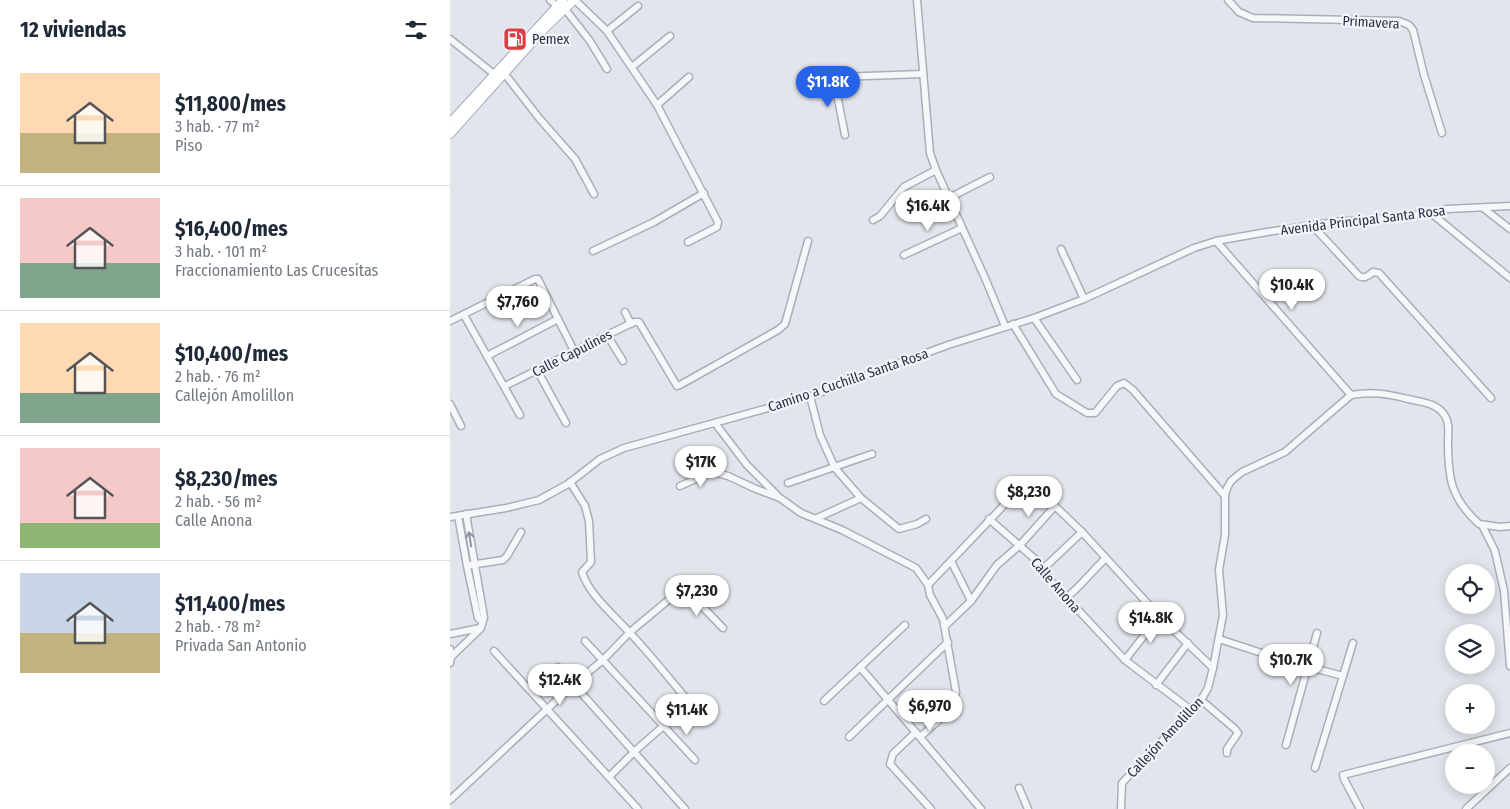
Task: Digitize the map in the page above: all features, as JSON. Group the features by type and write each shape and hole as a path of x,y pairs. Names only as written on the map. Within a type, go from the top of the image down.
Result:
{"main road":[{"path":"450,134 561,7 563,0"},
{"path":"450,123 494,74 561,7 574,0"}],"street":[{"path":"550,0 561,7 590,41 607,69"},
{"path":"574,0 607,32 632,67 657,105 704,193 718,225 688,242"},
{"path":"917,0 930,153 948,198 986,278 1005,326"},
{"name":"Primavera","path":"1228,0 1238,12 1253,18 1400,21 1409,25 1413,30 1424,76 1442,133"},
{"path":"607,32 638,6"},
{"path":"632,67 670,36"},
{"path":"450,39 494,74"},
{"path":"504,73 539,118 575,159 594,194"},
{"path":"844,135 834,79 838,77 923,74"},
{"path":"657,105 689,77"},
{"path":"873,220 880,216 904,187 936,170"},
{"path":"948,198 990,177"},
{"path":"593,251 654,222 704,193"},
{"name":"Avenida Principal Santa Rosa","path":"1216,241 1312,225 1431,213 1447,209 1510,206"},
{"path":"1484,208 1510,229"},
{"path":"1431,213 1510,278"},
{"path":"1312,225 1359,276 1363,278 1373,272 1379,273 1492,398"},
{"path":"904,255 962,228"},
{"name":"Calle Capulines","path":"505,386 630,324 639,322 676,386 778,330 784,324 808,241"},
{"path":"1216,241 1351,395"},
{"name":"Camino a Cuchilla Santa Rosa","path":"450,517 506,508 540,500 570,482 600,459 624,448 810,396 948,345 1034,318 1084,299 1194,248 1216,241"},
{"path":"1061,249 1084,299"},
{"path":"450,321 538,279 574,351"},
{"path":"624,312 630,324"},
{"path":"464,314 520,415"},
{"path":"1034,318 1077,380"},
{"path":"488,356 558,319"},
{"path":"1013,324 1056,394 1087,413 1094,413 1117,386 1124,383 1133,390 1225,496 1232,480 1242,472 1285,452 1351,395 1367,392 1386,394 1432,404 1441,410 1446,416 1448,424 1448,469 1452,488 1472,518 1482,525 1495,551 1504,591 1510,666"},
{"path":"607,335 623,361"},
{"path":"537,370 566,423"},
{"path":"810,396 820,435 835,468 861,498 899,529 917,524 926,519"},
{"path":"450,404 461,426"},
{"path":"715,423 747,465 780,498 801,513 817,518 908,562 916,568 928,585 945,626 956,692 955,698 953,703 936,722 893,754 890,764 931,809"},
{"path":"788,483 872,454"},
{"path":"680,486 706,474 717,473 780,498"},
{"path":"570,482 584,506 589,521 591,562 582,572 584,579 601,602 630,632 688,701 688,704 609,776"},
{"path":"928,585 1024,484 1028,483 1038,489 1082,532 1213,668"},
{"name":"Callejón Amolillon","path":"1121,809 1122,783 1201,700 1208,688 1219,639 1223,610 1219,570 1224,535 1225,496"},
{"path":"817,518 861,498"},
{"path":"945,626 971,601 997,565 1020,545 1055,506"},
{"path":"466,514 470,565 478,618 481,624"},
{"path":"458,516 470,565"},
{"name":"Calle Anona","path":"989,520 1020,545 1044,568 1051,581 1125,660 1191,710"},
{"path":"1482,525 1510,526"},
{"path":"470,565 503,560 508,556 521,532"},
{"path":"1044,568 1082,532"},
{"path":"1066,598 1078,589 1090,573 1106,558"},
{"path":"951,561 971,601"},
{"path":"450,800 630,632 672,597 684,590 723,628"},
{"path":"1125,660 1160,615"},
{"path":"450,634 481,624"},
{"path":"451,660 481,624"},
{"path":"824,701 905,625"},
{"path":"1286,745 1317,633"},
{"path":"1219,639 1280,659 1343,676"},
{"path":"585,641 695,760"},
{"path":"849,737 948,642"},
{"path":"1156,685 1188,643"},
{"path":"1315,768 1352,643"},
{"path":"450,649 451,660"},
{"path":"494,651 549,709 638,809"},
{"path":"558,667 685,809"},
{"path":"860,667 981,809"},
{"path":"1201,700 1238,733 1226,750 1227,753"},
{"path":"1360,809 1343,775 1510,733"},
{"path":"1466,809 1510,768"},
{"path":"1019,788 1028,809"}],"place":[{"name":"Pemex","path":"515,39"}]}
